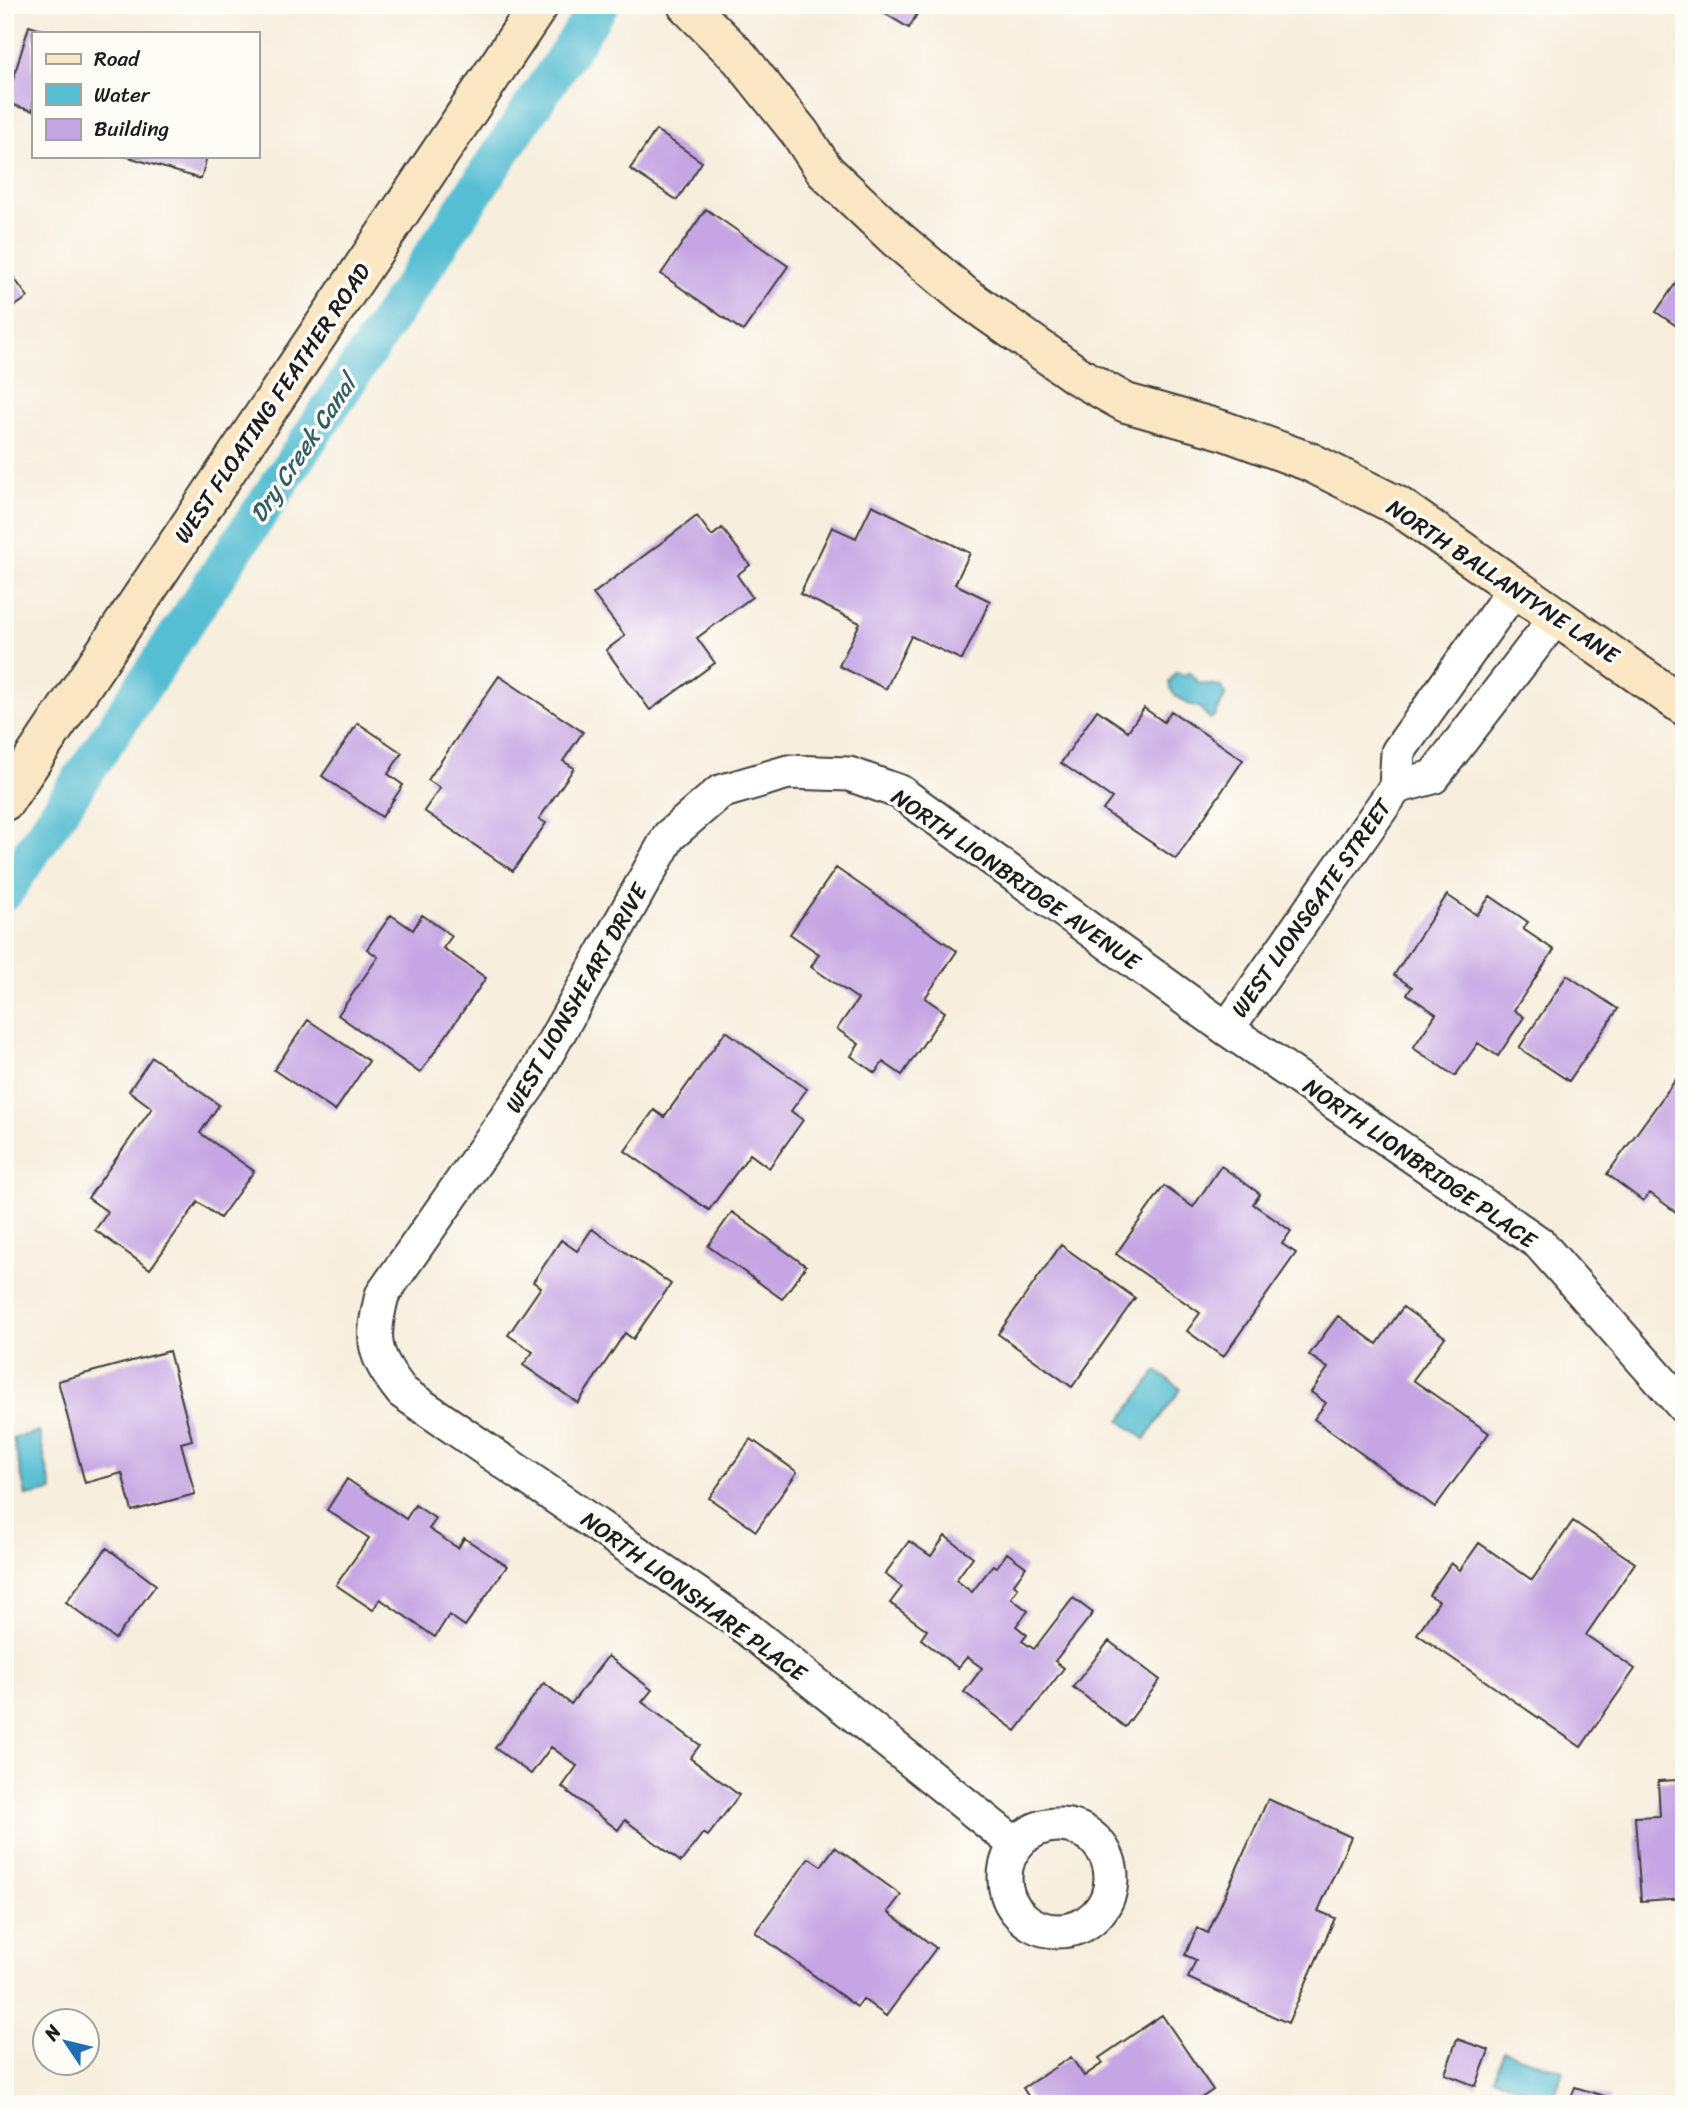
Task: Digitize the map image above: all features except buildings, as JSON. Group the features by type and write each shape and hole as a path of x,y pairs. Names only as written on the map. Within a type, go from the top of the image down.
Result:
{"street":[{"name":"WEST FLOATING FEATHER ROAD","path":"5,802 539,5"},
{"name":"NORTH BALLANTYNE LANE","path":"687,5 740,58 800,132 825,171 897,239 966,297 1078,376 1126,403 1222,430 1310,461 1407,511 1684,706"},
{"name":"WEST LIONSGATE STREET","path":"1227,1029 1396,787 1398,752 1516,586"},
{"name":"WEST LIONSGATE STREET","path":"1396,787 1433,776 1557,616"},
{"name":"NORTH LIONBRIDGE AVENUE","path":"788,772 849,774 901,792 1227,1029"},
{"name":"WEST LIONSHEART DRIVE","path":"375,1349 375,1323 382,1295 530,1084 669,836 720,792 788,772"},
{"name":"NORTH LIONBRIDGE PLACE","path":"1227,1029 1539,1243 1684,1407"},
{"name":"NORTH LIONSHARE PLACE","path":"375,1349 402,1392 741,1624 1016,1845"}],"water":[{"path":"1176,672 1185,675 1189,672 1199,683 1220,686 1225,696 1215,716 1210,719 1199,707 1176,696 1169,682"},
{"path":"1157,1371 1181,1389 1145,1439 1120,1421"},
{"path":"39,1432 52,1491 26,1496 13,1438"},
{"path":"1504,2051 1563,2071 1553,2099 1494,2078"}],"waterway":[{"name":"Dry Creek Canal","path":"5,892 600,5"}]}
